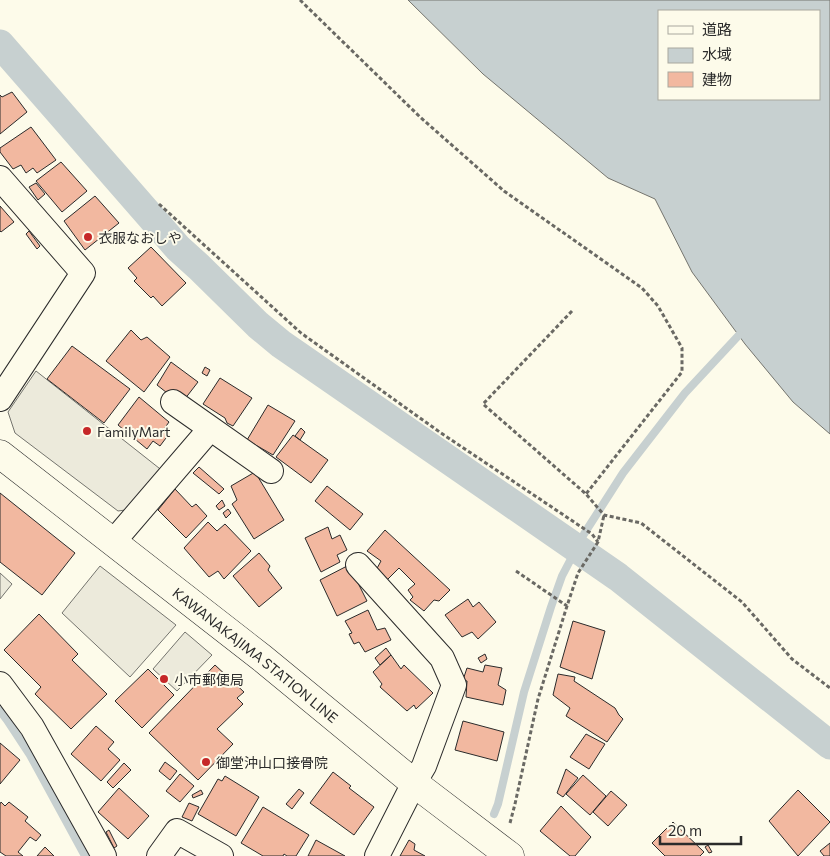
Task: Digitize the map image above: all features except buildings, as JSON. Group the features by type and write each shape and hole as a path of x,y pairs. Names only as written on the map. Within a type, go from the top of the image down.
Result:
{"main road":[{"name":"KAWANAKAJIMA STATION LINE","path":"0,454 262,658 414,783 508,855"}],"street":[{"path":"0,178 83,273 0,399"},
{"path":"173,402 271,470"},
{"path":"113,542 210,429"},
{"path":"358,565 442,658 454,685 424,766 377,856"},
{"path":"0,684 32,727 104,856"},
{"path":"159,856 177,831 221,856"}],"path":[{"path":"300,0 420,117 504,191 642,288 658,306 682,348 682,372 586,494"},
{"path":"159,204 301,333 441,433 592,534 598,542"},
{"path":"572,311 483,404 586,494 604,515 641,523 742,602 792,659 830,688"},
{"path":"508,855 507,831 515,804 538,699 578,573 598,542 604,515"},
{"path":"516,570 567,606"}],"shaded area":[{"path":"36,371 164,472 133,509 118,511 15,433 8,412"},
{"path":"100,566 176,625 130,677 62,613"},
{"path":"0,573 12,584 0,599"},
{"path":"185,632 212,655 177,691 153,669"}],"water":[{"path":"408,0 830,0 830,434 793,402 745,344 692,272 655,199 608,178 483,74"}],"waterway":[{"path":"0,44 178,248 258,325 281,344 618,577 830,745"},
{"path":"494,814 524,692 562,576 584,534 623,473 685,393 739,335"},
{"path":"0,711 30,755 85,856"}],"place":[{"name":"衣服なおしや","path":"88,237"},
{"name":"FamilyMart","path":"87,431"},
{"name":"小市郵便局","path":"164,679"},
{"name":"御堂沖山口接骨院","path":"206,762"}]}
